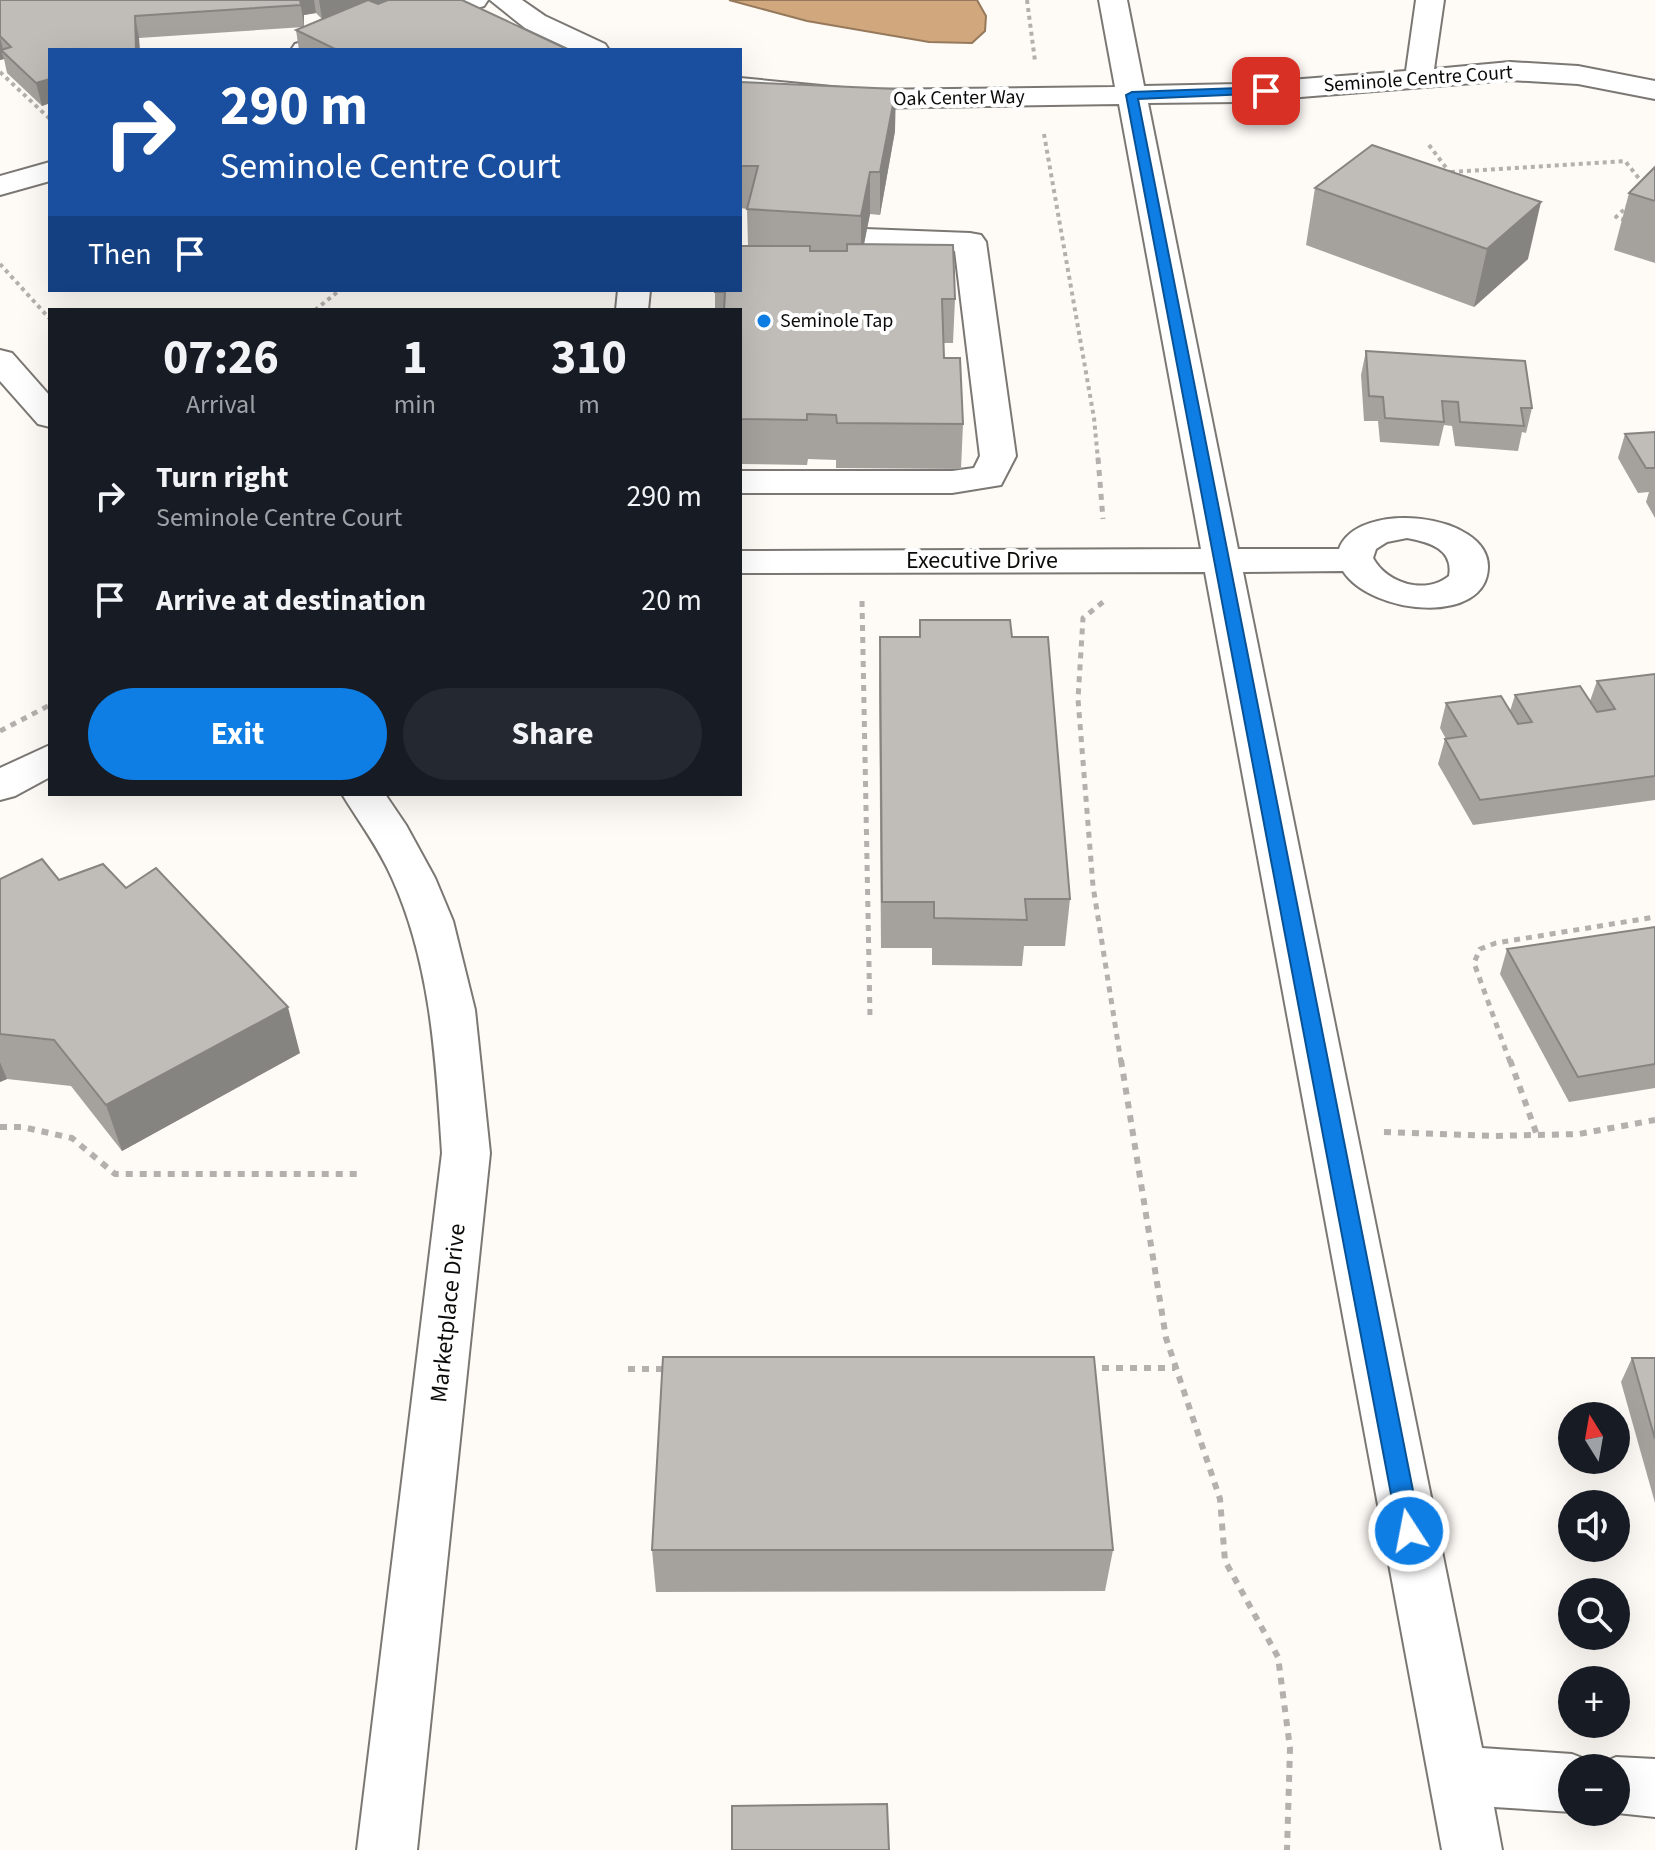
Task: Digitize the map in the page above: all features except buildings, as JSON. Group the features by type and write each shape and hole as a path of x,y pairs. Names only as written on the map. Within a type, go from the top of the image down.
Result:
{"street":[{"path":"312,48 474,0"},
{"path":"504,0 535,22 591,48"},
{"path":"1113,0 1472,1850"},
{"path":"1419,77 1430,0"},
{"name":"Seminole Centre Court","path":"1132,95 1239,93 1510,71 1578,75 1655,90"},
{"name":"Oak Center Way","path":"742,87 863,99 1132,95"},
{"path":"0,186 48,172"},
{"path":"742,482 952,482 988,477 998,456 970,242 865,238"},
{"path":"0,360 48,415"},
{"name":"Executive Drive","path":"742,562 1354,560"},
{"path":"0,786 48,760"},
{"name":"Marketplace Drive","path":"364,796 421,887 448,979 458,1037 466,1153 387,1850"},
{"path":"1457,1776 1558,1782"},
{"path":"1630,1787 1655,1788"}],"path":[{"path":"1027,0 1036,71"},
{"path":"0,72 48,117"},
{"path":"1042,124 1094,418 1103,521"},
{"path":"1429,145 1451,172"},
{"path":"1451,172 1625,161 1645,185 1642,193"},
{"path":"1443,184 1451,172"},
{"path":"1627,221 1616,217 1633,201"},
{"path":"0,264 48,317"},
{"path":"318,308 338,292"},
{"path":"862,600 870,1017"},
{"path":"1105,601 1083,618 1078,699 1093,886 1166,1338 1220,1499 1225,1561 1278,1657 1290,1748 1287,1850"},
{"path":"0,731 48,706"},
{"path":"1537,1135 1474,963 1480,949 1496,943 1655,917"},
{"path":"1331,1130 1579,1134 1655,1120"},
{"path":"0,1127 22,1127 72,1138 115,1174 362,1174"},
{"path":"1082,1368 1175,1368"},
{"path":"628,1369 675,1369"}],"shaded area":[{"path":"729,0 977,0 986,16 985,31 972,43 929,42 807,21"}],"place":[{"name":"Seminole Tap","path":"764,321"}],"route":[{"path":"1266,91 1132,95 1409,1531"}]}
